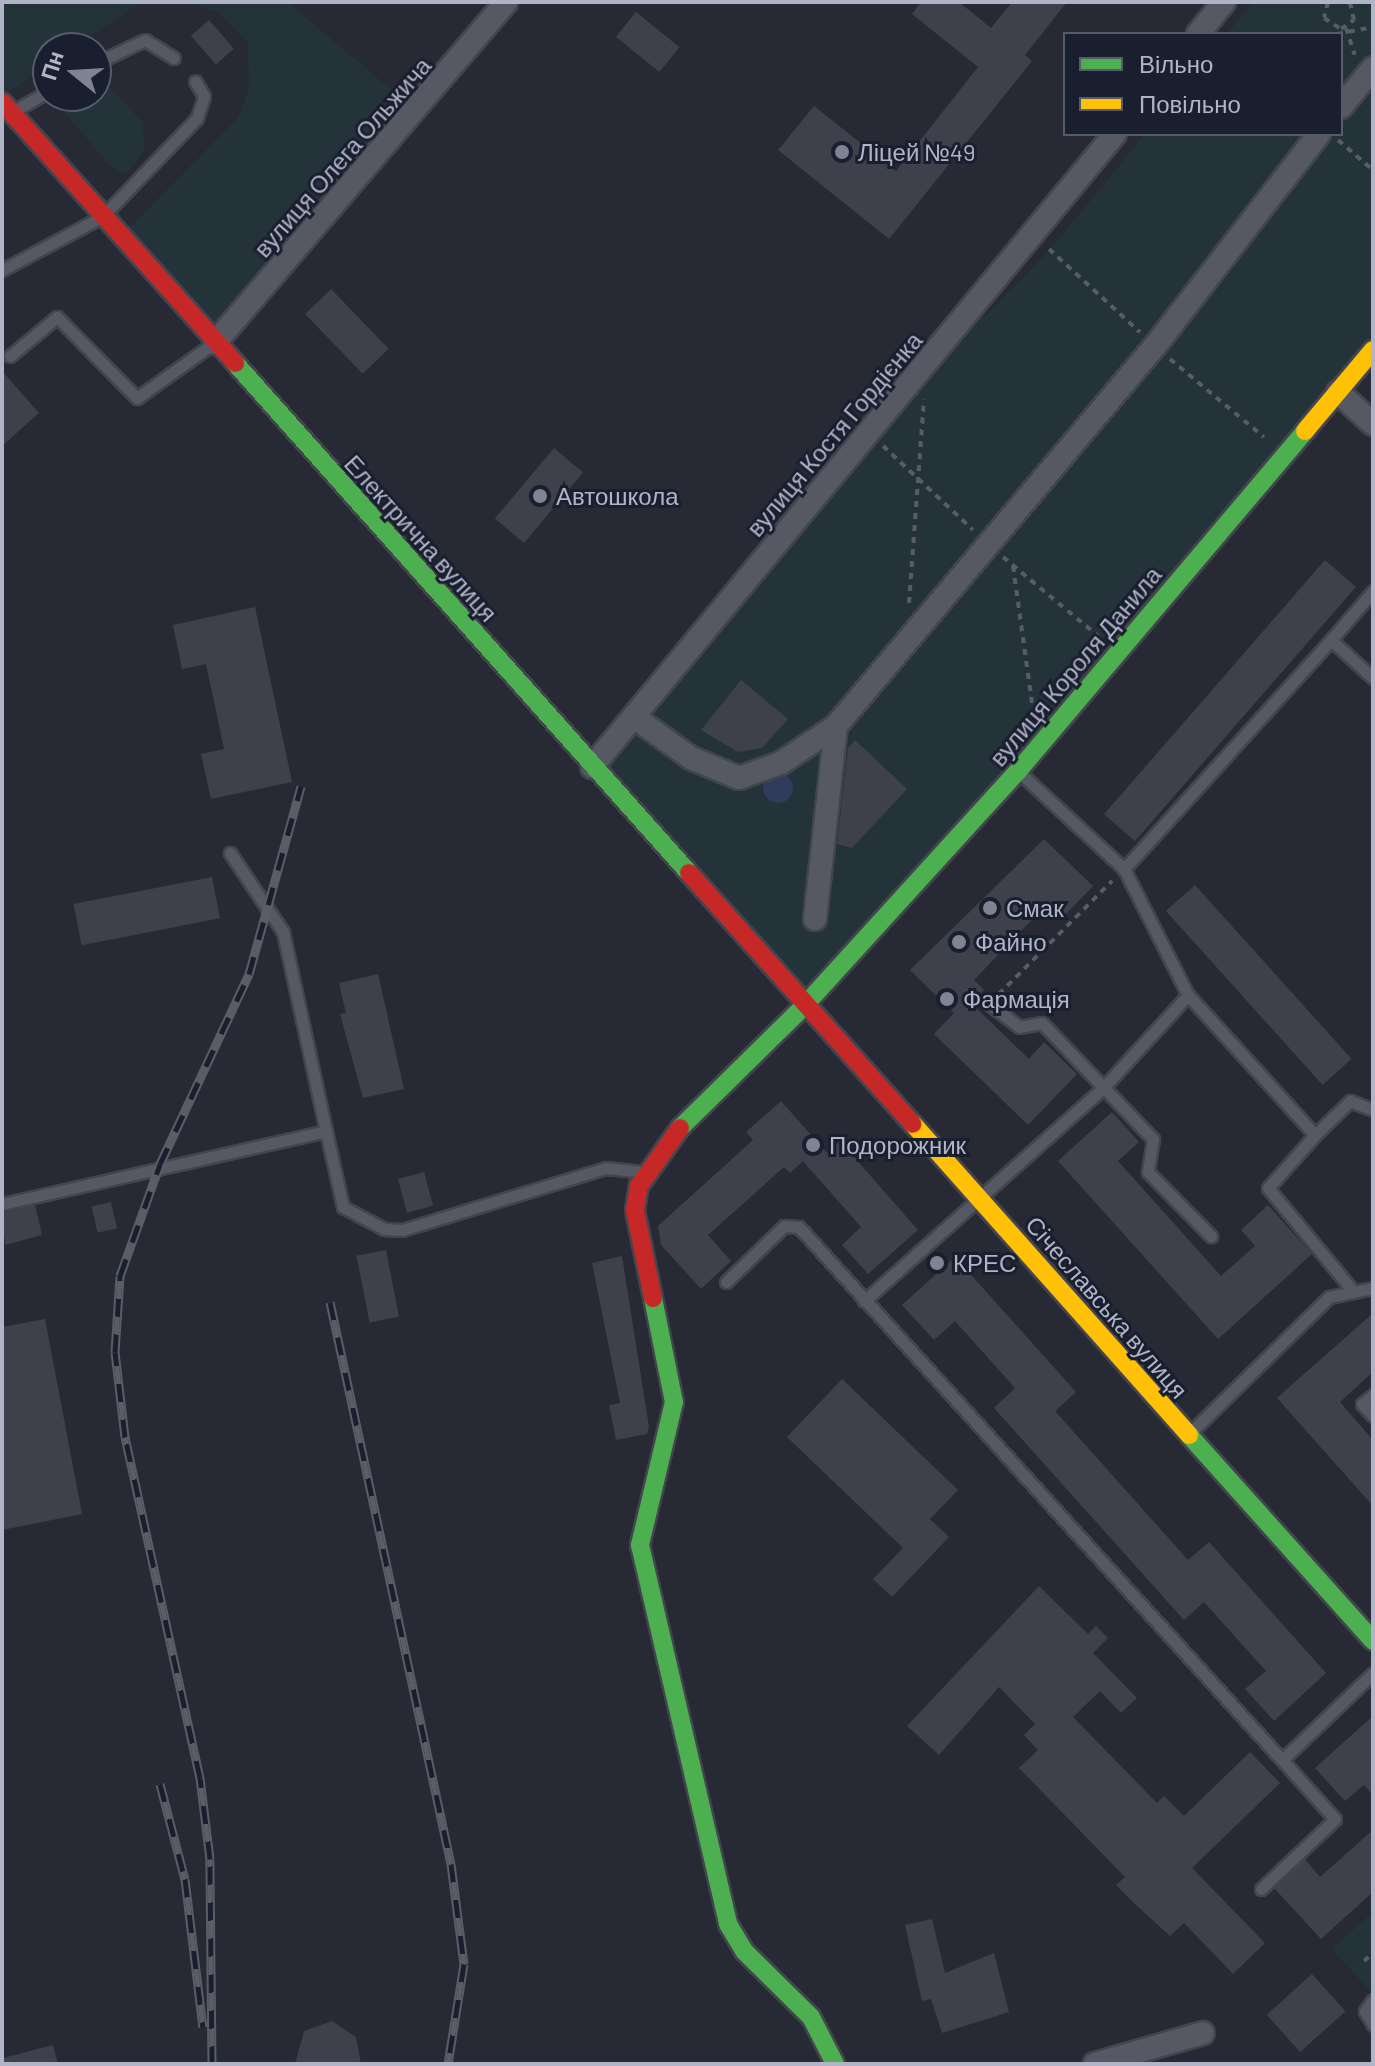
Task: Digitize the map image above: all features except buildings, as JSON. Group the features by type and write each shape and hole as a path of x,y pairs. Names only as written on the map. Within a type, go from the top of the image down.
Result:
{"main road":[{"name":"Електрична вулиця","path":"6,107 805,1005"},
{"name":"вулиця Короля Данила","path":"645,1172 805,1005 1018,771 1373,350"},
{"name":"Січеславська вулиця","path":"805,1005 1373,1641"},
{"path":"645,1172 635,1210 674,1402 640,1545 728,1924 744,1951 811,2017 835,2064"}],"street":[{"name":"вулиця Олега Ольжича","path":"215,343 506,2"},
{"path":"1200,32 1224,2"},
{"path":"1343,105 1373,68"},
{"name":"вулиця Костя Гордієнка","path":"592,767 1113,136"},
{"path":"634,717 691,758 739,778 781,763 836,726 1155,346 1317,136"},
{"path":"1338,392 1373,424"},
{"path":"815,919 836,726"},
{"path":"1095,2064 1203,2033"}],"lane":[{"path":"112,55 145,40 174,58"},
{"path":"2,270 103,216 197,118 204,96 195,81"},
{"path":"6,107 32,97"},
{"path":"10,356 57,317 137,398 215,343"},
{"path":"1124,869 1373,591"},
{"path":"1331,640 1373,678"},
{"path":"1018,771 1124,869 1188,995 1315,1135"},
{"path":"230,853 283,932 343,1207 384,1229 402,1230 606,1168 645,1172"},
{"path":"864,1301 1103,1088 1188,995"},
{"path":"989,1004 1019,1027 1042,1023 1153,1139 1148,1172 1211,1236"},
{"path":"1350,1287 1268,1188 1350,1101 1373,1110"},
{"path":"2,1204 326,1131"},
{"path":"726,1282 792,1223 1335,1819 1261,1889"},
{"path":"1188,1435 1307,1317 1350,1287 1373,1288"},
{"path":"1373,1395 1362,1404 1373,1416"},
{"path":"1282,1760 1373,1673"},
{"path":"1373,2000 1365,2011 1373,2025"}],"path":[{"path":"1328,2 1327,23 1346,28 1373,27"},
{"path":"1340,32 1355,15 1350,2"},
{"path":"1334,136 1373,170"},
{"path":"906,641 927,363"},
{"path":"1013,565 1033,710"},
{"path":"989,1004 1124,869"},
{"path":"1364,1961 1373,1953"}],"shaded area":[{"path":"2,2 141,2 97,32 32,32 32,76 2,96"},
{"path":"187,2 287,2 418,112 215,343 120,237 238,118 249,89 248,43 218,12"},
{"path":"1253,2 1373,2 1373,350 805,1005 592,767 869,433 1050,250 1143,136 1343,136 1343,32 1229,32"},
{"path":"112,89 143,123 144,150 126,174 110,166 65,112 112,112"},
{"path":"1373,1912 1373,1992 1372,1993 1332,1949"}],"water":[{"path":"778,773 789,777 793,788 789,799 778,803 767,799 763,788 767,777"}],"railway":[{"path":"212,2064 210,1859 200,1778 125,1437 115,1352 120,1276 160,1164 249,974 301,786"},
{"path":"330,1302 451,1864 464,1964 448,2064"},
{"path":"160,1784 185,1879 203,2027"}],"traffic: fast":[{"path":"235,363 689,873"},
{"path":"680,1128 805,1005 1018,771 1305,431"},
{"path":"653,1298 674,1402 640,1545 728,1924 744,1951 811,2017 835,2064"},
{"path":"1189,1435 1373,1641"}],"traffic: slow":[{"path":"1305,431 1373,350"},
{"path":"913,1124 1189,1435"}],"traffic: jam":[{"path":"2,102 235,363"},
{"path":"689,873 913,1124"},
{"path":"653,1298 635,1210 639,1186 680,1128"}],"place":[{"name":"Ліцей №49","path":"842,152"},
{"name":"Автошкола","path":"540,496"},
{"name":"Смак","path":"990,908"},
{"name":"Файно","path":"959,942"},
{"name":"Фармація","path":"947,999"},
{"name":"Подорожник","path":"813,1145"},
{"name":"КРЕС","path":"937,1263"}]}
